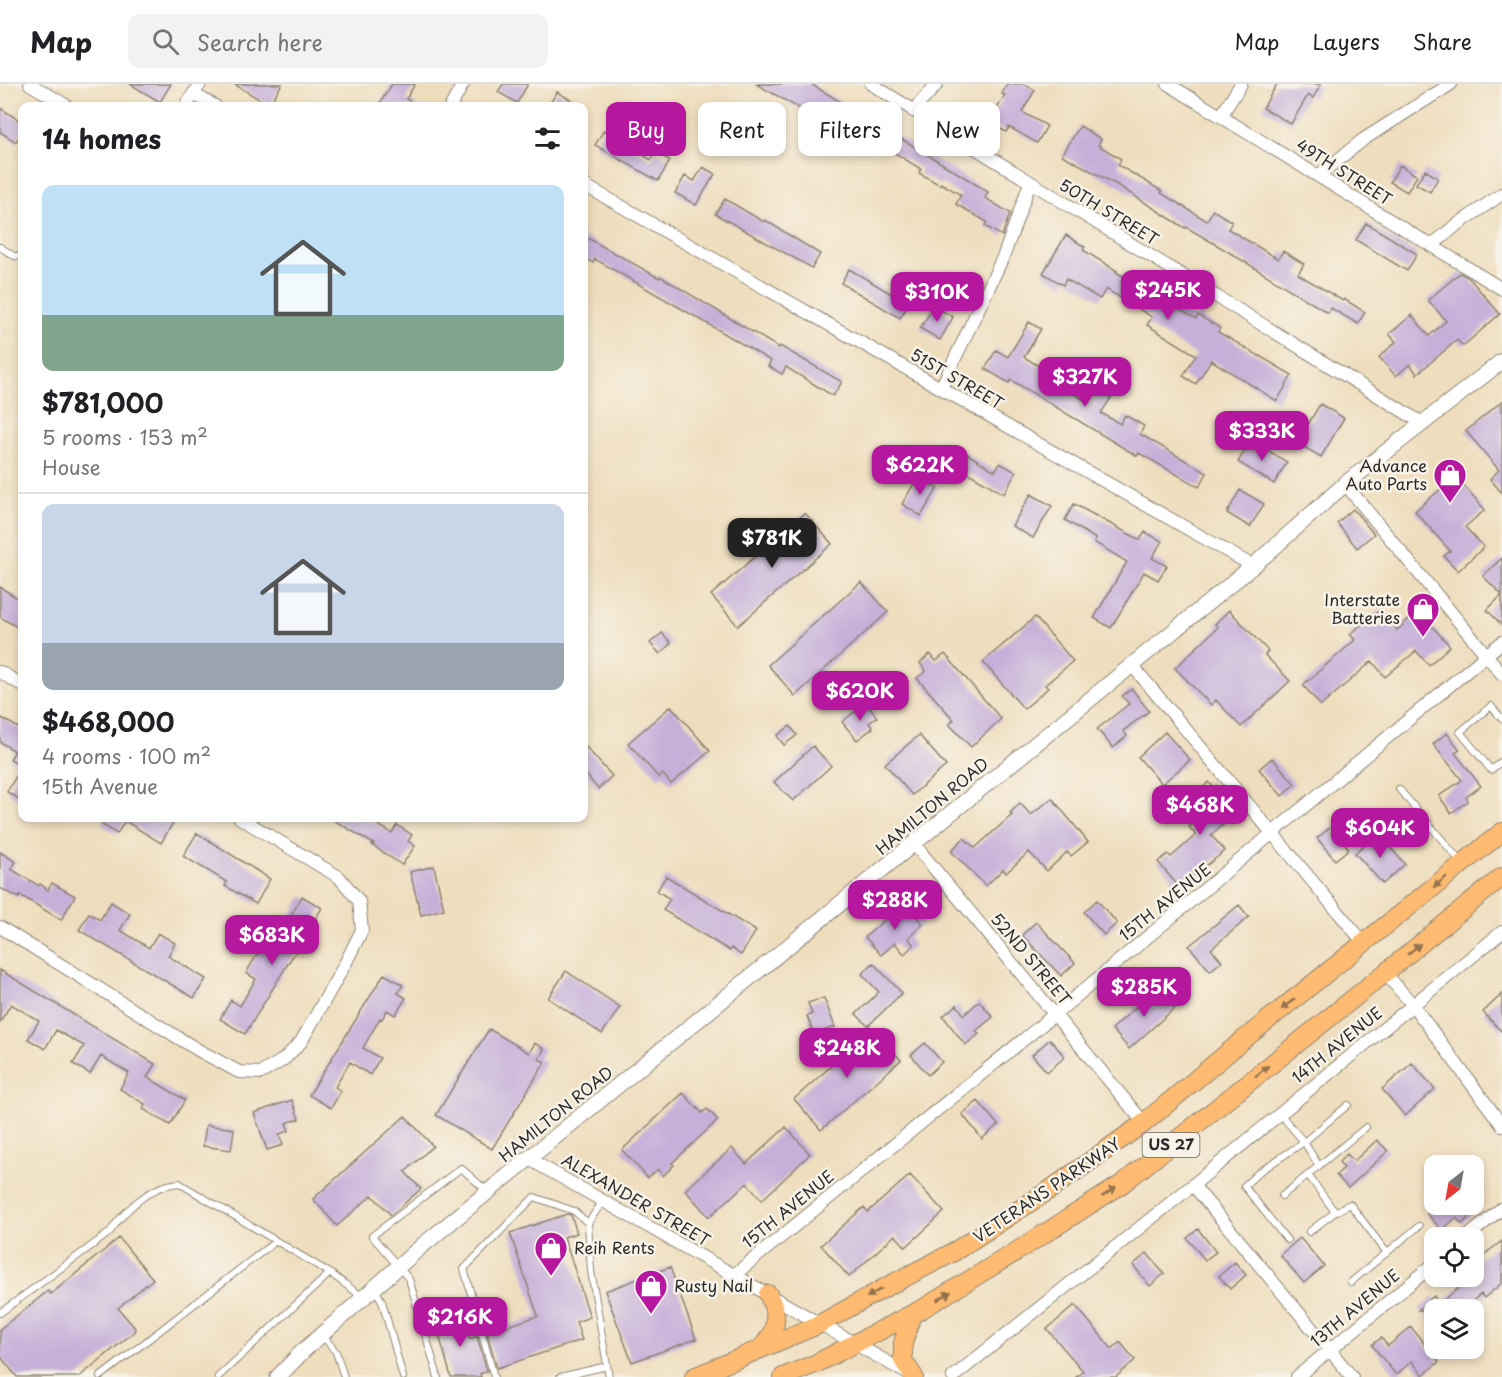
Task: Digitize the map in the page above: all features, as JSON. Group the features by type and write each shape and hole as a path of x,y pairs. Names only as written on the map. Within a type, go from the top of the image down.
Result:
{"main road":[{"name":"VETERANS PARKWAY","path":"694,1377 820,1324 971,1242 1048,1191 1144,1123 1502,832"},
{"name":"VETERANS PARKWAY","path":"783,1377 817,1363 912,1314 1122,1184 1385,974 1502,877"},
{"path":"761,1348 771,1337 775,1320 775,1308 768,1294"},
{"path":"912,1314 903,1343 903,1360 914,1377"}],"street":[{"path":"30,84 60,102"},
{"path":"453,102 464,84"},
{"name":"50TH STREET","path":"871,84 1424,424"},
{"path":"913,111 937,84"},
{"name":"49TH STREET","path":"1168,84 1502,289"},
{"path":"1221,116 1241,84"},
{"path":"1318,176 1364,139 1451,84"},
{"path":"188,102 196,89 211,102"},
{"path":"941,388 1004,255 1030,183"},
{"name":"51ST STREET","path":"588,187 1252,566"},
{"path":"1431,246 1502,194"},
{"name":"HAMILTON ROAD","path":"278,1377 399,1266 488,1192 1252,566 1345,484 1502,361"},
{"path":"1345,484 1502,674"},
{"name":"15TH AVENUE","path":"734,1275 1273,835 1502,642"},
{"path":"1131,664 1364,943"},
{"path":"0,672 18,683"},
{"path":"0,927 239,1072 261,1073 283,1060 301,1042 362,930 359,901 339,877 247,822"},
{"name":"52ND STREET","path":"914,844 1144,1123"},
{"name":"14TH AVENUE","path":"1193,1185 1502,932"},
{"path":"1385,974 1413,1004 1502,1125"},
{"name":"ALEXANDER STREET","path":"529,1159 914,1377"},
{"path":"953,1377 1193,1185 1352,1377"},
{"path":"1479,1227 1502,1208"},
{"name":"13TH AVENUE","path":"1297,1377 1424,1272"}],"lane":[{"path":"0,247 18,256"},
{"path":"1502,719 1491,706 1460,732 1491,770 1502,761"},
{"path":"1399,789 1462,864"},
{"path":"1287,1240 1244,1186 1258,1172 1304,1142 1348,1105"},
{"path":"1280,1113 1304,1142 1318,1166"},
{"path":"1282,1196 1366,1127"},
{"path":"438,1377 409,1278 372,1236 461,1168 488,1192"},
{"path":"1308,1175 1335,1212"},
{"path":"0,1313 109,1233 118,1220 146,1195 166,1184 179,1183 330,1274 382,1302 403,1377"},
{"path":"494,1377 464,1269 534,1197 574,1211 588,1223"},
{"path":"603,1201 588,1223 591,1271 609,1377"},
{"path":"1310,1232 1335,1212 1350,1204 1387,1253"},
{"path":"1352,1282 1419,1226"},
{"path":"100,1377 276,1241"},
{"path":"218,1377 330,1274"},
{"path":"322,1335 336,1352 344,1377"},
{"path":"560,1377 607,1366"}],"building":[{"path":"130,84 171,84 160,102"},
{"path":"234,84 282,84 271,102 264,102"},
{"path":"392,84 415,84 406,99 412,102 381,102"},
{"path":"503,84 528,84 518,102 498,92"},
{"path":"756,84 811,84 841,102 798,102 798,108"},
{"path":"1007,84 1024,84 1035,90 1022,112 1047,126 1037,143 1009,127 1006,132 1000,128 1000,103 1005,95 1002,94"},
{"path":"1277,84 1321,84 1313,98 1308,95 1291,124 1263,108"},
{"path":"557,92 575,102 551,102"},
{"path":"0,108 18,119 18,138 16,142 0,132"},
{"path":"1080,126 1101,139 1098,145 1121,159 1118,165 1162,191 1161,193 1207,221 1213,210 1232,222 1228,229 1278,259 1283,251 1304,264 1298,274 1365,312 1358,324 1331,308 1328,313 1117,185 1062,155"},
{"path":"604,130 606,131 606,151 595,145"},
{"path":"902,139 914,146 914,156 930,156 988,192 985,198 1010,213 1002,236 985,226 987,222 956,204 961,195 919,173 921,169 900,156 902,156"},
{"path":"614,156 645,156 651,160 654,156 662,156 670,161 658,181"},
{"path":"1400,165 1417,176 1407,192 1390,182"},
{"path":"703,167 715,174 696,205 675,193 685,176 694,181"},
{"path":"1425,170 1438,178 1430,192 1416,184"},
{"path":"725,199 764,222 765,220 820,254 812,268 715,214"},
{"path":"1366,223 1417,254 1407,271 1356,240"},
{"path":"1066,235 1085,247 1083,250 1116,272 1196,319 1198,315 1220,328 1218,332 1292,375 1277,401 1211,360 1196,384 1183,376 1196,355 1147,325 1152,317 1106,289 1100,299 1066,279 1063,285 1043,273"},
{"path":"588,238 659,278 660,276 779,348 780,346 842,382 833,396 786,367 782,374 768,366 771,361 722,332 595,259 593,263 588,260"},
{"path":"849,269 909,304 900,318 841,283"},
{"path":"1460,273 1469,278 1500,314 1463,346 1457,340 1417,374 1410,364 1396,376 1379,357 1396,342 1389,334 1412,315 1429,336 1446,321 1428,300"},
{"path":"934,306 953,317 940,340 920,328"},
{"path":"1029,322 1041,329 1024,357 1050,373 1047,378 1089,403 1097,390 1111,398 1101,413 1120,424 1125,415 1144,426 1140,434 1207,473 1199,487 1139,453 1137,456 1011,380 1009,383 985,369 996,350 1008,357"},
{"path":"1502,401 1502,493 1490,479 1499,470 1466,431"},
{"path":"1320,404 1344,418 1321,457 1297,443"},
{"path":"1251,440 1287,462 1274,484 1238,462"},
{"path":"956,447 995,471 1000,463 1016,472 1004,494 967,472 965,476 945,464"},
{"path":"1456,476 1485,510 1465,527 1484,547 1458,571 1444,556 1450,551 1415,511"},
{"path":"918,477 938,488 921,516 902,504"},
{"path":"1240,490 1264,504 1250,527 1227,513"},
{"path":"1031,494 1052,506 1033,538 1012,526"},
{"path":"1074,504 1140,540 1145,532 1162,541 1152,558 1167,566 1158,580 1144,572 1111,628 1094,618 1127,562 1094,542 1096,539 1065,520"},
{"path":"1353,509 1374,534 1357,548 1337,523"},
{"path":"805,513 832,544 738,626 711,595"},
{"path":"1502,558 1502,595 1483,576"},
{"path":"861,582 888,612 795,696 768,665"},
{"path":"0,587 18,598 18,628 0,617"},
{"path":"1502,595 1502,625 1487,610"},
{"path":"1229,610 1268,651 1265,655 1290,681 1241,727 1216,700 1211,705 1175,668 1218,627 1215,624"},
{"path":"1380,610 1397,630 1418,611 1450,646 1429,665 1416,651 1385,677 1372,661 1321,706 1303,685 1355,640 1350,634"},
{"path":"1035,617 1073,661 1045,685 1048,688 1024,709 983,662"},
{"path":"662,633 671,643 660,654 650,643"},
{"path":"930,654 936,661 945,654 1001,719 971,747 949,724 954,720 917,678 926,671 920,663"},
{"path":"1132,689 1149,711 1123,731 1127,736 1113,748 1097,729 1129,704 1122,696"},
{"path":"866,703 877,717 869,723 873,728 857,740 842,722"},
{"path":"671,706 710,751 671,784 663,774 659,778 628,743"},
{"path":"0,717 18,728 18,764 10,759 15,751 0,742"},
{"path":"790,726 797,735 784,745 777,736"},
{"path":"1165,732 1190,760 1162,784 1138,757"},
{"path":"1447,733 1460,750 1455,753 1481,786 1466,797 1468,801 1451,813 1439,796 1462,780 1433,744"},
{"path":"919,735 946,766 912,795 885,764"},
{"path":"813,746 831,766 793,801 774,782"},
{"path":"588,749 612,776 598,789 588,777"},
{"path":"1272,758 1295,784 1282,796 1259,769"},
{"path":"18,773 18,798 7,792"},
{"path":"1209,782 1236,814 1211,835 1225,851 1179,887 1158,862 1168,854 1171,857 1196,835 1189,827 1200,818 1186,802"},
{"path":"1052,798 1088,842 1071,856 1067,852 1047,871 1029,852 1006,873 1003,869 986,886 951,851 964,838 975,848 1012,815 1010,813 1020,803 1031,815"},
{"path":"102,822 124,822 117,834 101,824"},
{"path":"127,822 174,822 161,843"},
{"path":"337,822 373,822 392,833 397,825 412,835 408,841 415,846 402,865 372,845 374,844"},
{"path":"1331,827 1349,849 1335,860 1317,838"},
{"path":"197,833 270,879 256,904 225,886 227,882 183,856"},
{"path":"1377,833 1405,864 1383,884 1355,853"},
{"path":"0,852 16,862 11,869 39,886 40,884 48,890 52,883 75,896 61,920 20,895 19,898 0,888"},
{"path":"434,866 444,909 421,915 410,872"},
{"path":"666,876 756,931 741,955 731,948 730,951 663,910 670,899 657,891"},
{"path":"302,896 322,908 245,1034 220,1019 231,1000 240,1006 256,979 246,973 262,946 271,951"},
{"path":"1097,900 1117,923 1104,935 1084,912"},
{"path":"111,902 130,914 120,930 149,948 158,933 175,943 168,956 206,979 194,998 79,930 89,913 100,920"},
{"path":"904,903 923,924 908,938 914,945 904,954 895,943 881,955 865,937"},
{"path":"1239,905 1249,917 1211,949 1222,961 1210,971 1189,946"},
{"path":"1036,922 1075,963 1061,976 1022,935"},
{"path":"873,963 902,993 868,1026 856,1014 879,992 862,974"},
{"path":"0,970 155,1064 147,1077 185,1100 170,1125 143,1109 145,1104 120,1089 129,1073 101,1056 90,1074 73,1064 84,1046 56,1030 45,1049 28,1039 39,1021 11,1004 0,1022"},
{"path":"566,971 620,1007 602,1034 548,998"},
{"path":"384,974 403,985 398,993 406,998 395,1015 387,1010 382,1019 380,1018 363,1048 380,1058 370,1075 350,1062 335,1087 341,1091 331,1108 309,1095"},
{"path":"1158,987 1176,1007 1129,1049 1112,1029"},
{"path":"1502,994 1502,1032 1483,1012"},
{"path":"824,998 835,1027 814,1034 807,1016 812,1014 808,1003"},
{"path":"979,1001 993,1017 976,1031 979,1034 965,1045 943,1016 957,1005 964,1015"},
{"path":"489,1029 529,1053 535,1043 544,1049 539,1059 545,1062 492,1149 436,1115"},
{"path":"873,1029 901,1060 821,1130 794,1099"},
{"path":"1050,1039 1065,1057 1047,1072 1032,1055"},
{"path":"925,1043 942,1062 928,1075 911,1055"},
{"path":"1412,1063 1435,1089 1405,1116 1382,1089"},
{"path":"683,1093 702,1113 707,1109 718,1120 672,1163 674,1165 663,1176 658,1169 648,1178 622,1150"},
{"path":"292,1100 299,1119 286,1123 289,1131 279,1134 283,1145 267,1150 254,1113"},
{"path":"978,1101 998,1125 982,1139 962,1114"},
{"path":"405,1116 433,1146 405,1172 421,1189 391,1215 372,1195 337,1226 313,1199"},
{"path":"206,1125 234,1129 231,1150 203,1146"},
{"path":"786,1127 810,1154 762,1200 747,1183 709,1217 685,1190 732,1148 746,1164"},
{"path":"1377,1140 1388,1151 1348,1188 1336,1175 1344,1168 1339,1162 1347,1154 1354,1161"},
{"path":"910,1175 944,1212 906,1247 895,1235 849,1277 821,1245 864,1207 868,1212"},
{"name":"Reih Rents","path":"567,1214 571,1215 577,1233 564,1237 590,1317 576,1322 582,1340 497,1368 487,1333 538,1316 510,1233"},
{"path":"1428,1215 1471,1215 1462,1224 1456,1218 1446,1227 1439,1227"},
{"path":"1198,1229 1216,1252 1205,1260 1187,1238"},
{"path":"119,1238 153,1279 118,1308 135,1328 134,1332 79,1377 17,1377 0,1356 0,1329 48,1291 51,1294"},
{"path":"1300,1238 1324,1266 1304,1283 1280,1255"},
{"path":"1502,1241 1502,1283 1484,1298 1481,1294 1475,1299 1445,1299 1460,1287 1484,1287 1484,1255"},
{"path":"1147,1253 1164,1274 1150,1286 1133,1265"},
{"path":"1235,1262 1246,1275 1230,1289 1219,1276"},
{"name":"Rusty Nail","path":"670,1267 696,1339 632,1362 605,1291"},
{"path":"1075,1305 1112,1349 1120,1342 1135,1360 1116,1377 1076,1377 1083,1371 1047,1329"},
{"path":"462,1313 470,1339 477,1336 487,1371 480,1374 481,1377 451,1377 435,1321"},
{"path":"1411,1327 1424,1343 1424,1359 1437,1359 1439,1362 1423,1375 1412,1361 1396,1375 1372,1345 1381,1338 1388,1346"}],"place":[{"name":"Advance Auto Parts","path":"1450,504"},
{"name":"Interstate Batteries","path":"1423,638"},
{"name":"Reih Rents","path":"551,1277"},
{"name":"Rusty Nail","path":"651,1315"}]}
